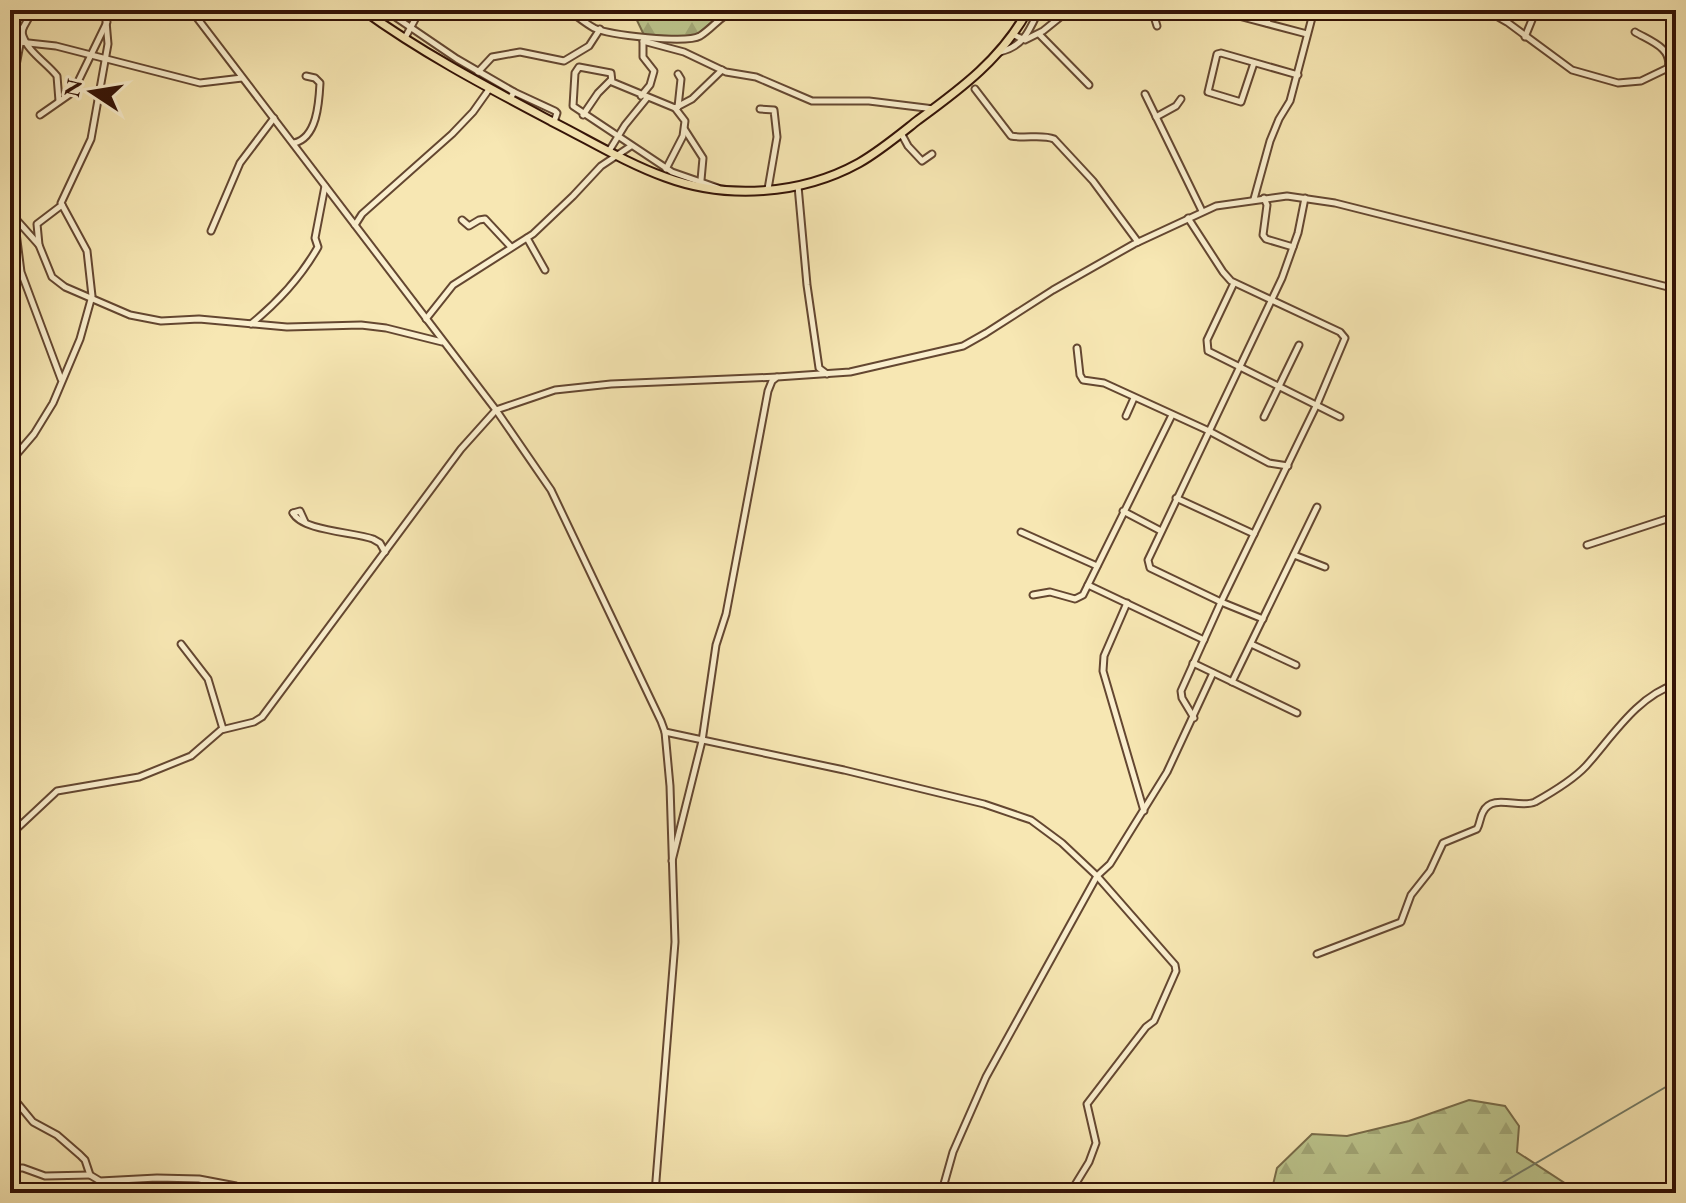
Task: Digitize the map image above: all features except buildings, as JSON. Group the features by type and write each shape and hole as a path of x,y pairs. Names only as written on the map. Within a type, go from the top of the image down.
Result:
{"main road":[{"path":"363,10 490,88 512,95 554,122 613,153 675,181 722,191 798,186 845,170 884,147 975,78 1014,35 1028,10"}],"street":[{"path":"10,38 22,31 33,10"},
{"path":"10,462 53,403 82,334 92,296 87,251 62,205 63,195 91,139 109,38 105,10"},
{"path":"191,10 496,410 559,504 665,732 670,786 675,942 655,1193"},
{"path":"385,10 512,95"},
{"path":"405,38 420,10"},
{"path":"568,10 600,29 684,52 722,70 756,77 812,101 878,102 934,109"},
{"path":"643,39 698,37 720,17 735,10"},
{"path":"1025,40 1039,10"},
{"path":"1000,52 1039,34 1069,10"},
{"path":"1152,10 1157,26"},
{"path":"1233,10 1235,15 1307,34"},
{"path":"1267,23 1271,10"},
{"path":"1254,199 1270,141 1290,101 1314,10"},
{"path":"1525,37 1536,10"},
{"path":"1488,11 1572,70 1618,83 1641,81 1668,68 1670,60 1667,52 1635,32"},
{"path":"40,115 77,86 107,21"},
{"path":"478,72 492,57 520,52 561,62 589,46 600,29"},
{"path":"10,98 23,42 22,31"},
{"path":"1039,34 1089,85"},
{"path":"1014,35 1025,40"},
{"path":"10,38 200,83 242,78"},
{"path":"613,153 617,136 652,80 654,71 643,57 643,39"},
{"path":"23,42 57,76 59,102"},
{"path":"1254,63 1241,102 1208,92 1217,54 1254,63 1298,75"},
{"path":"574,57 573,106 666,169 701,180 722,191"},
{"path":"575,73 582,66 611,73 611,80 583,115"},
{"path":"676,108 722,70"},
{"path":"1663,72 1676,72"},
{"path":"676,108 681,79 678,74"},
{"path":"293,143 299,143 307,136 317,112 320,83 306,76"},
{"path":"611,80 644,97 676,108 685,121 685,130 666,169"},
{"path":"355,225 362,214 452,134 490,88"},
{"path":"975,89 1011,136 1049,136 1054,139 1093,181 1138,242"},
{"path":"1145,94 1202,211"},
{"path":"1156,117 1176,106 1181,99"},
{"path":"760,109 774,110 777,137 768,190"},
{"path":"211,231 240,163 274,118"},
{"path":"685,130 703,158 701,180"},
{"path":"901,133 922,161 932,154"},
{"path":"426,319 453,285 527,238 565,204 613,153 631,146"},
{"path":"637,165 642,153"},
{"path":"10,185 11,215 21,272 61,380"},
{"path":"250,324 284,295 318,247 315,238 325,186"},
{"path":"798,186 807,285 819,368 827,374"},
{"path":"1264,198 1267,205 1263,235 1266,239 1293,247"},
{"path":"10,835 57,791 141,776 189,757 223,729 254,722 262,717 461,449 496,410 555,390 812,376 880,366 963,346 1062,284 1138,242 1216,206 1264,198 1305,198 1368,211 1676,289"},
{"path":"1263,619 1150,568 1148,560 1271,301 1293,247 1305,198"},
{"path":"62,205 38,221 39,245 52,277 65,287 92,296 130,315 156,320 199,319 287,327 361,325 442,342"},
{"path":"11,215 39,245"},
{"path":"1188,218 1223,272 1234,283 1340,332 1345,338 1181,691 1194,718"},
{"path":"462,220 469,226 485,219 511,247"},
{"path":"527,238 545,270"},
{"path":"1234,283 1211,330 1206,348 1340,417"},
{"path":"1264,417 1299,345"},
{"path":"1077,348 1083,380 1104,383 1209,431 1269,463 1288,466"},
{"path":"812,376 819,368"},
{"path":"672,861 702,741 716,645 726,614 768,391 777,377"},
{"path":"1126,416 1134,398"},
{"path":"1033,595 1050,592 1079,599 1172,415"},
{"path":"1176,498 1254,534"},
{"path":"1232,682 1317,507"},
{"path":"1123,511 1161,531"},
{"path":"1587,545 1676,516"},
{"path":"306,523 373,539 380,543 385,552"},
{"path":"1021,532 1097,566"},
{"path":"1294,555 1325,567"},
{"path":"1088,585 1204,640"},
{"path":"1127,603 1104,656 1103,671 1145,812"},
{"path":"181,644 207,677 223,729"},
{"path":"1251,644 1296,665"},
{"path":"1193,663 1297,713"},
{"path":"937,1193 944,1184 953,1152 986,1077 1097,876 1110,864 1145,812 1194,718 1213,673"},
{"path":"1317,954 1401,922 1411,895 1430,871 1443,843 1477,829 1482,814 1490,805 1496,802 1527,805 1570,779 1584,768 1649,696 1676,684"},
{"path":"665,732 844,770 1019,815 1043,828 1097,876 1176,968 1154,1021 1146,1027 1087,1104 1086,1111 1096,1143 1089,1162 1070,1193"},
{"path":"10,1094 33,1122 57,1135 85,1160 90,1175"},
{"path":"10,1168 23,1168 45,1176 90,1175 107,1182 199,1179 236,1186 252,1193"}],"green space":[{"path":"632,10 722,10 694,37 644,35"},
{"path":"1469,1100 1505,1106 1519,1126 1517,1152 1574,1189 1620,1193 1271,1193 1277,1168 1312,1134 1347,1136 1409,1121"}],"waterway":[{"path":"1485,1193 1676,1081"}]}
